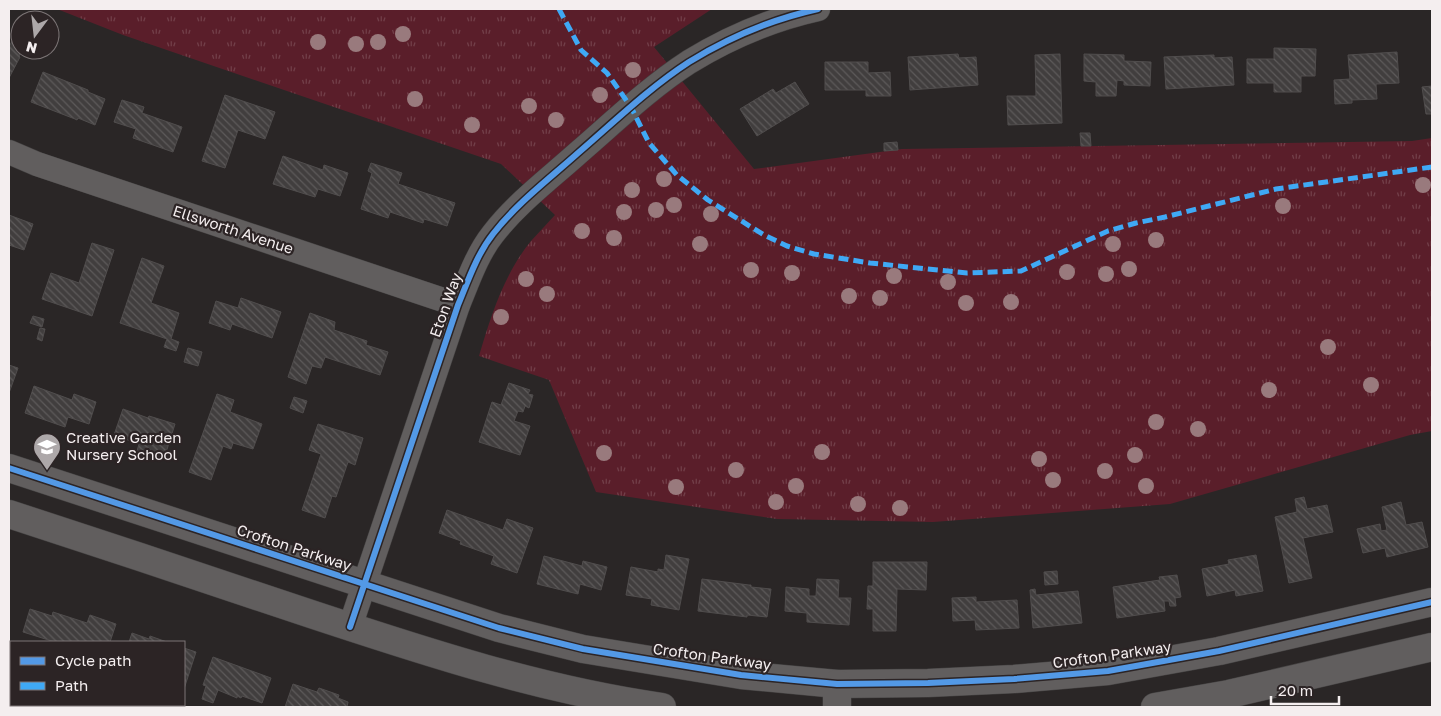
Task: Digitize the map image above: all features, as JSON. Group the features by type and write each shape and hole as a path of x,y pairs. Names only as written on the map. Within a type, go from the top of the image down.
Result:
{"street":[{"name":"Eton Way","path":"350,627 458,305 473,268 492,234 528,196 653,88 690,62 739,36 795,14 818,9"},
{"name":"Ellsworth Avenue","path":"9,152 37,164 458,305"},
{"name":"Crofton Parkway","path":"9,469 499,628 582,649 741,675 837,696 1108,671 1220,651 1432,602"},
{"path":"9,514 350,627 497,672 574,692 662,707"},
{"path":"1155,707 1229,694 1432,646"}],"green space":[{"path":"57,9 712,9 654,47 754,169 902,149 1412,141 1432,138 1432,431 1410,435 1170,504 933,522 777,519 596,492 549,380 479,356 499,296 513,267 531,241 555,215 501,164 123,35"}],"building":[{"path":"10,45 10,60 18,60 9,78"},
{"path":"1274,48 1316,49 1315,76 1301,76 1301,92 1274,92 1274,83 1247,83 1247,59 1274,59"},
{"path":"1397,52 1399,83 1376,84 1377,99 1352,100 1352,103 1335,104 1334,80 1350,79 1348,55"},
{"path":"958,54 959,58 976,57 978,85 910,90 908,57"},
{"path":"1060,54 1062,123 1008,125 1007,96 1036,96 1035,55"},
{"path":"1084,54 1124,55 1124,61 1151,62 1150,86 1124,85 1124,81 1117,80 1116,96 1096,96 1096,82 1084,81"},
{"path":"1214,55 1214,58 1232,57 1234,85 1166,89 1164,57"},
{"path":"825,62 868,62 868,73 890,72 891,96 866,96 866,90 825,90"},
{"path":"43,72 105,99 95,125 31,102"},
{"path":"795,82 809,104 757,136 740,109 773,89 776,93"},
{"path":"1432,86 1432,114 1426,114 1422,87"},
{"path":"225,95 275,112 265,139 238,130 225,168 202,161"},
{"path":"122,100 144,107 142,113 182,127 173,152 133,138 136,129 114,122"},
{"path":"1080,133 1090,133 1091,146 1081,146"},
{"path":"897,142 898,150 884,151 884,143"},
{"path":"283,156 323,170 324,165 348,173 340,196 318,189 315,197 273,184"},
{"path":"371,163 402,173 398,184 455,203 447,226 424,219 423,223 390,212 388,218 361,209 372,173 368,171"},
{"path":"9,215 33,224 24,250 9,245"},
{"path":"92,243 114,250 92,316 42,299 51,273 79,283"},
{"path":"142,258 164,266 151,303 179,313 171,339 179,342 176,351 164,347 167,339 120,323"},
{"path":"241,298 281,312 272,338 232,324 230,330 209,323 216,301 238,308"},
{"path":"310,313 335,322 334,330 367,341 366,345 388,352 380,375 325,357 321,368 312,366 306,384 288,377"},
{"path":"33,316 44,319 42,327 30,323"},
{"path":"40,328 45,329 42,341 37,339"},
{"path":"188,348 202,352 198,366 184,362"},
{"path":"9,365 18,368 9,393"},
{"path":"509,383 530,390 528,394 533,395 529,408 525,406 523,412 518,411 514,421 530,426 520,455 479,442 492,402 501,405"},
{"path":"34,386 72,400 74,394 96,402 89,424 68,417 65,427 25,413"},
{"path":"217,394 234,400 230,412 262,424 253,449 233,443 231,449 223,446 211,480 189,472"},
{"path":"294,397 307,401 303,413 290,408"},
{"path":"123,409 148,418 149,416 175,424 164,459 137,451 139,444 114,435"},
{"path":"318,424 363,438 355,465 348,462 336,497 332,496 325,518 302,510 321,454 309,450"},
{"path":"1304,497 1307,509 1327,505 1333,532 1303,538 1312,578 1289,583 1275,517 1297,512 1295,499"},
{"path":"1401,502 1406,525 1422,522 1428,547 1387,557 1385,548 1363,553 1357,529 1380,524 1381,531 1387,530 1382,507"},
{"path":"447,510 503,530 507,519 533,528 517,573 491,564 494,556 460,544 461,541 439,533"},
{"path":"666,555 689,559 679,610 651,605 652,599 626,595 631,567 658,572 658,569 664,570"},
{"path":"1256,555 1263,591 1236,596 1235,590 1207,596 1202,569 1229,564 1228,560"},
{"path":"544,556 582,566 583,561 607,567 601,590 580,584 578,594 537,584"},
{"path":"873,562 927,562 926,590 897,589 896,631 873,631 873,609 867,609 868,586 873,586"},
{"path":"1057,571 1058,584 1045,585 1044,572"},
{"path":"1177,575 1181,597 1175,598 1176,606 1170,606 1169,601 1164,601 1165,611 1117,618 1113,587 1160,580 1159,577"},
{"path":"702,579 771,589 767,617 747,615 747,617 698,611"},
{"path":"817,579 839,580 838,598 851,598 849,625 807,622 807,613 785,611 786,587 809,589 809,596 816,596"},
{"path":"1035,589 1036,595 1078,591 1082,623 1033,628 1030,590"},
{"path":"976,597 976,602 1017,600 1019,628 976,630 975,620 953,621 952,598"},
{"path":"30,609 52,616 53,612 87,623 90,615 116,624 110,641 52,641 23,632"},
{"path":"132,633 149,639 150,636 164,641 129,641"},
{"path":"185,648 196,652 185,686"},
{"path":"213,657 271,678 262,703 242,696 241,698 237,696 237,698 218,690 213,703 202,699 206,686 203,685"},
{"path":"293,684 317,692 319,688 339,695 338,698 348,702 347,707 285,707"}],"marked path":[{"path":"559,9 581,50 607,73 631,107 649,143 677,175 708,200 764,235 787,246 814,254 870,263 967,273 1021,271 1108,231 1136,223 1276,189 1432,167"}],"cycle path":[{"path":"350,627 458,305 469,277 493,234 512,212 534,192 632,106 674,72 704,53 735,37 784,18 818,9"},
{"path":"9,468 499,628 583,649 741,675 837,684 928,683 1014,679 1108,671 1219,651 1432,602"}],"place":[{"name":"Creative Garden Nursery School","path":"47,471"}]}
